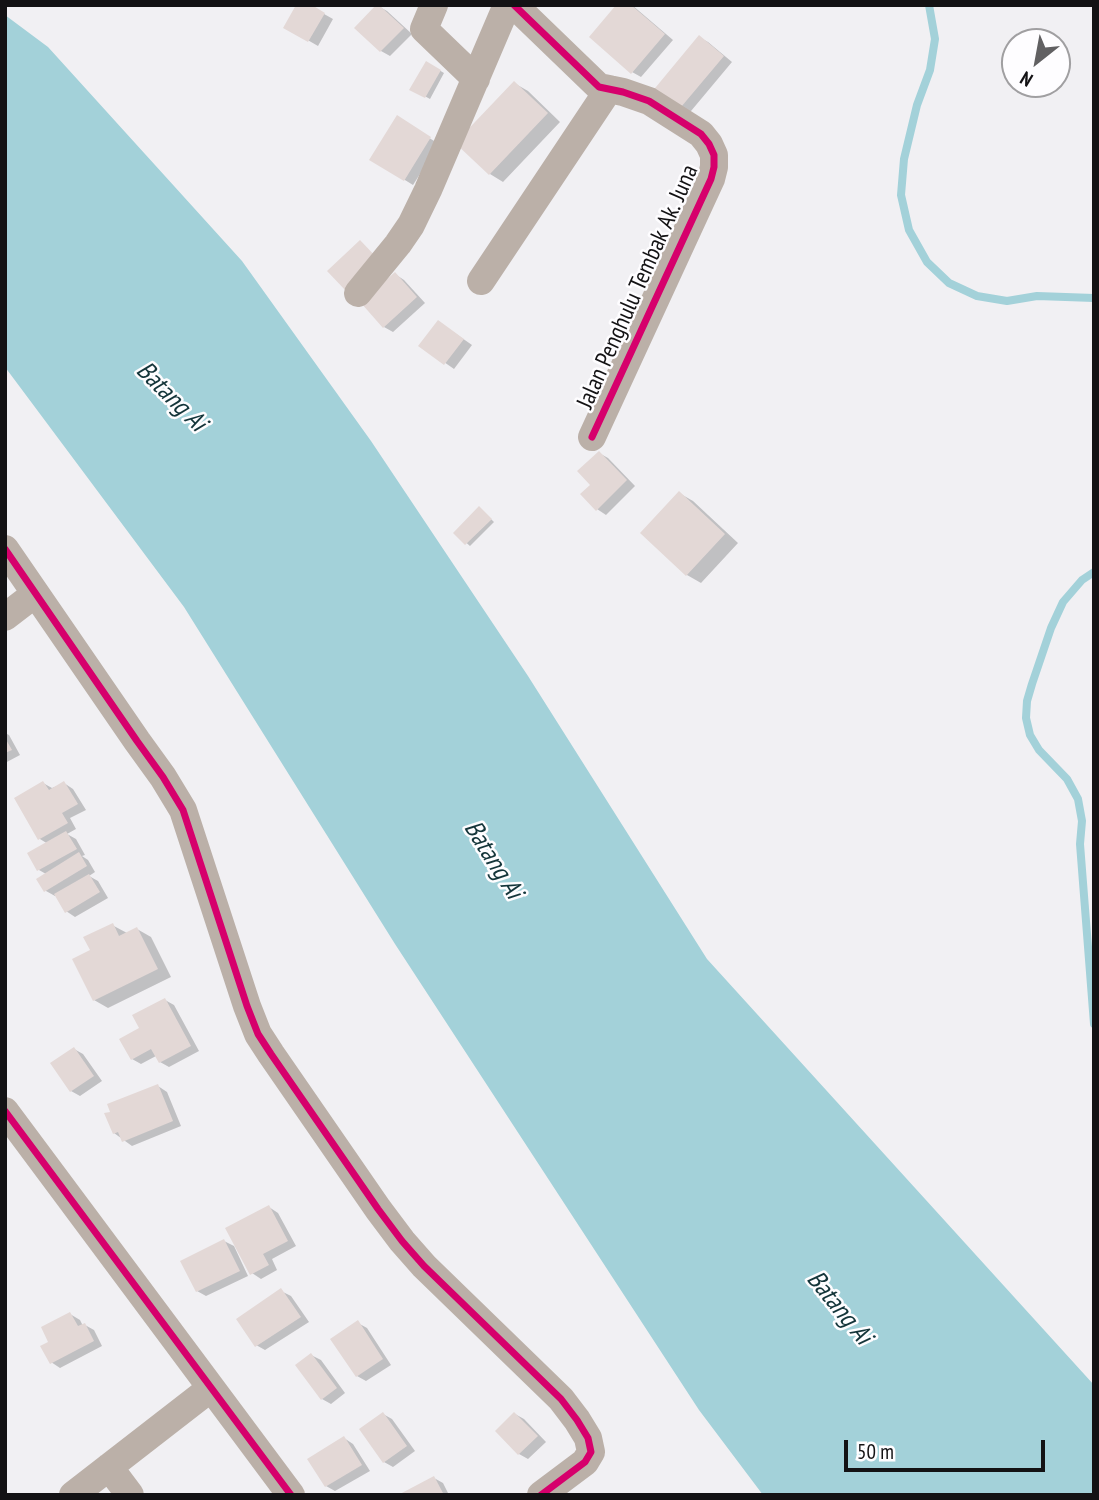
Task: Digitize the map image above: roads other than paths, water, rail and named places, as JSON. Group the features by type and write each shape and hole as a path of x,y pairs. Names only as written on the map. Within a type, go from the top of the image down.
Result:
{"street":[{"path":"434,5 424,29 476,79"},
{"path":"358,293 411,225 507,5"},
{"name":"Jalan Penghulu Tembak Ak. Juna","path":"514,5 598,87 649,101 701,134 714,155 714,167 703,195 592,437"},
{"path":"481,281 609,89"},
{"path":"5,548 163,776 183,810 247,1006 258,1034 271,1054 402,1241 424,1266 561,1399 588,1438 591,1452 585,1462 541,1495"},
{"path":"5,617 35,594"},
{"path":"5,1111 291,1495"},
{"path":"73,1495 211,1388"},
{"path":"109,1467 130,1495"}],"water":[{"name":"Batang Ai","path":"5,15 48,47 242,261 371,441 528,676 707,959 1094,1385 1094,1495 763,1495 699,1410 395,944 184,607 5,367"}],"waterway":[{"path":"929,5 935,39 930,70 917,105 904,159 901,195 909,230 927,262 949,283 977,296 1007,301 1037,296 1094,298"},
{"path":"1094,572 1082,580 1063,602 1032,684 1026,718 1030,735 1039,750 1067,779 1078,799 1082,821 1080,844 1094,1024"}]}
